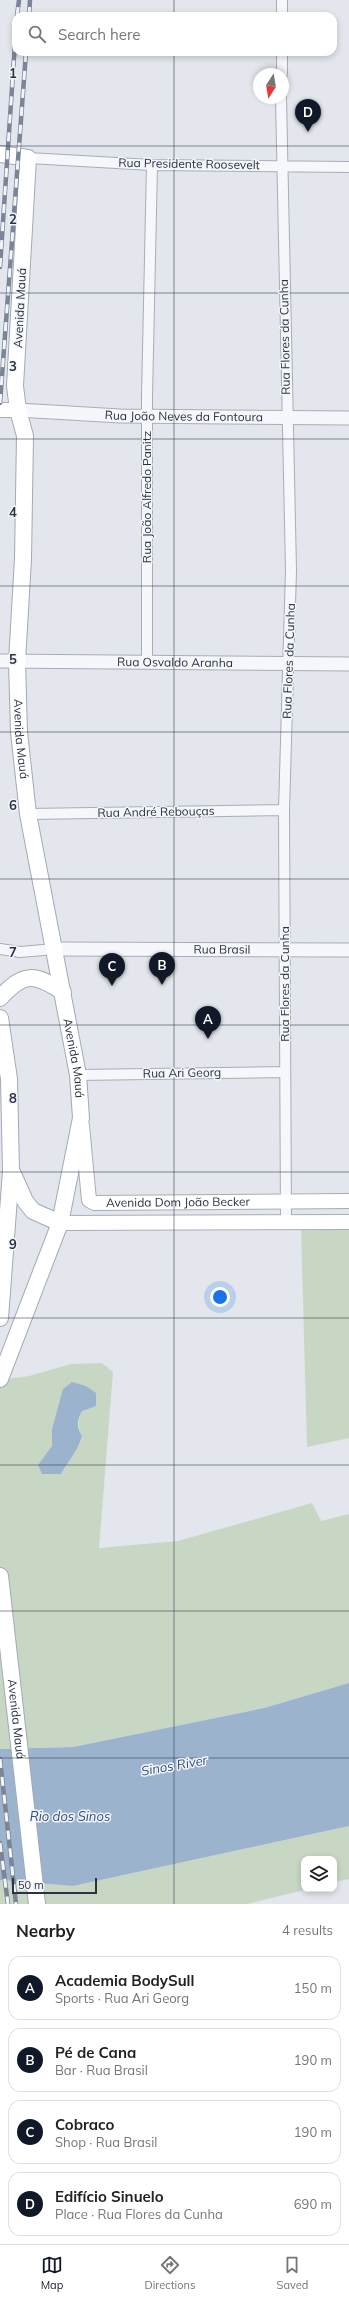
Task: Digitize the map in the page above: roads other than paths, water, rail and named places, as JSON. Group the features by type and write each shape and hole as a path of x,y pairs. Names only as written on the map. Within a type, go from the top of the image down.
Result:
{"main road":[{"path":"0,154 28,158"},
{"name":"Avenida Mauá","path":"0,1379 60,1223 81,1118 78,1074 28,814 19,732 17,661 23,558 25,436 18,410 15,386 28,158"},
{"path":"0,410 18,410"},
{"path":"0,998 14,983 26,978 43,979 63,992"},
{"path":"0,1018 8,1078 11,1171 0,1318"},
{"name":"Avenida Dom João Becker","path":"81,1118 91,1202 349,1201"},
{"path":"11,1171 25,1201 33,1211 60,1223"},
{"name":"Avenida Dom João Becker","path":"60,1223 349,1222"},
{"name":"Avenida Mauá","path":"0,1576 26,1790 37,1904"}],"street":[{"path":"282,0 282,12"},
{"path":"282,56 282,68"},
{"name":"Rua Flores da Cunha","path":"281,104 281,166 291,570 284,810 286,1223"},
{"name":"Rua Presidente Roosevelt","path":"28,158 152,165 349,167"},
{"name":"Rua João Alfredo Panitz","path":"147,661 147,416 152,165"},
{"name":"Rua João Neves da Fontoura","path":"18,410 147,416 349,418"},
{"name":"Rua Osvaldo Aranha","path":"0,661 147,661 349,664"},
{"name":"Rua André Rebouças","path":"28,814 284,810"},
{"name":"Rua Brasil","path":"0,949 20,952 55,949 349,950"},
{"name":"Rua Ari Georg","path":"78,1074 285,1072"}],"water":[{"path":"72,1382 86,1386 96,1393 96,1406 82,1411 78,1424 82,1436 61,1474 42,1474 38,1465 52,1446 52,1429 63,1389"},
{"name":"Rio dos Sinos","path":"349,1683 349,1826 73,1886 0,1880 0,1749 73,1747 264,1708"}],"railway":[{"path":"18,12 19,0"},
{"path":"29,12 30,0"},
{"path":"0,267 14,56"},
{"path":"0,403 26,56"},
{"path":"0,1759 16,1904"},
{"path":"0,1843 8,1904"}],"place":[{"name":"Edifício Sinuelo","path":"308,132"},
{"name":"Pé de Cana","path":"162,985"},
{"name":"Cobraco","path":"112,986"},
{"name":"Academia BodySull","path":"208,1039"}],"water label":[{"name":"Sinos River","path":"174,1765"}]}
